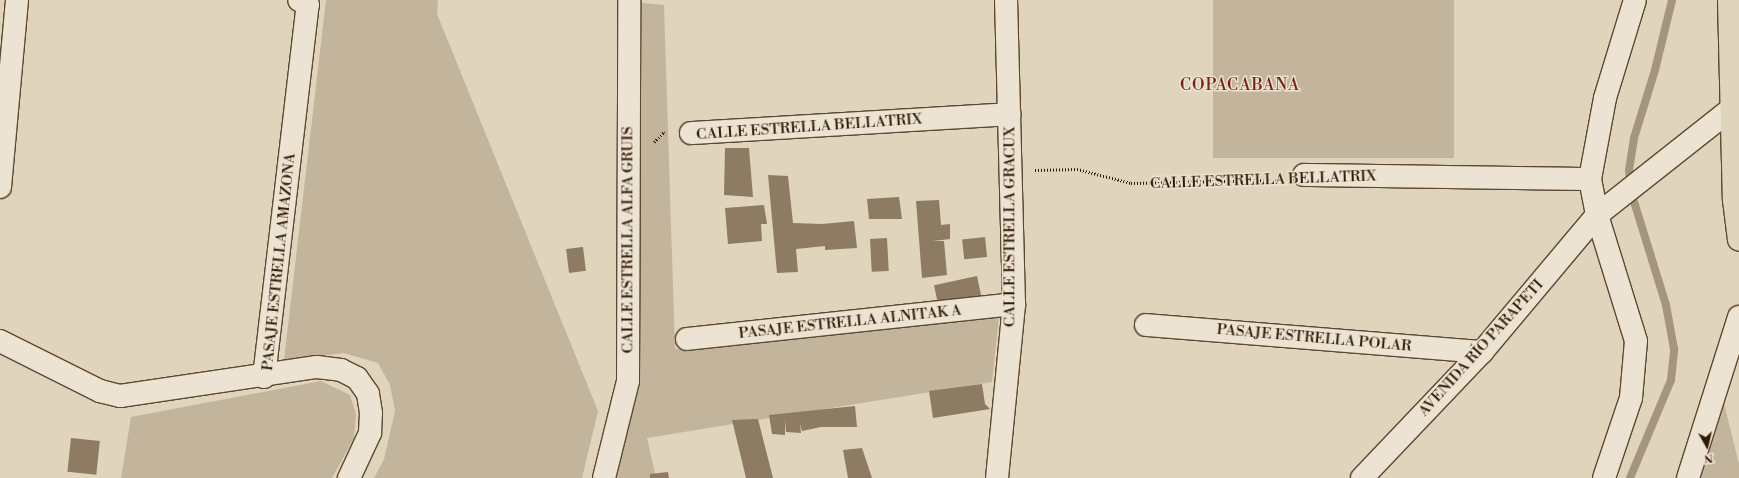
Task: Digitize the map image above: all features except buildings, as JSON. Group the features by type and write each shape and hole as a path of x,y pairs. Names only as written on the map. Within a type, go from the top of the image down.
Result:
{"main road":[{"path":"1729,0 1735,108 1739,240"}],"street":[{"path":"0,187 17,0"},
{"name":"PASAJE ESTRELLA AMAZONA","path":"299,0 308,5 264,377 317,367 341,370 357,378 368,394 371,413 370,433 349,478"},
{"name":"CALLE ESTRELLA ALFA GRUIS","path":"604,478 628,381 627,134 629,0"},
{"name":"CALLE ESTRELLA GRACUX","path":"997,478 1014,304 1006,0"},
{"path":"1604,478 1631,398 1636,341 1597,216 1590,179 1606,98 1635,0"},
{"name":"AVENIDA RÍO PARAPETI","path":"1362,478 1482,352 1597,216 1735,108"},
{"name":"CALLE ESTRELLA BELLATRIX","path":"691,132 1009,114"},
{"name":"CALLE ESTRELLA BELLATRIX","path":"1304,175 1590,179"},
{"name":"PASAJE ESTRELLA ALNITAK A","path":"687,339 1014,304"},
{"path":"1688,478 1739,317"},
{"name":"PASAJE ESTRELLA POLAR","path":"1146,325 1482,352"},
{"path":"0,341 100,391 120,396 264,377"}],"path":[{"name":"CALLE ESTRELLA BELLATRIX","path":"627,134 647,148 664,132 679,143 691,132"},
{"name":"CALLE ESTRELLA BELLATRIX","path":"1011,171 1077,169 1131,183 1273,182 1304,175"}],"shaded area":[{"path":"326,0 438,0 437,14 598,411 582,478 374,478 384,459 395,411 390,385 378,363 344,353 284,360"},
{"path":"1213,0 1454,0 1454,158 1213,158"},
{"path":"633,2 664,5 675,349 999,317 992,382 647,438 656,478 615,478"},
{"path":"321,381 350,395 356,414 354,438 332,478 121,478 131,417"},
{"path":"1722,395 1739,464 1739,478 1698,478"}],"waterway":[{"path":"1630,478 1671,380 1674,349 1666,305 1632,195 1629,170 1634,138 1655,70 1672,0"}],"district":[{"name":"COPACABANA","path":"1240,85"}]}
